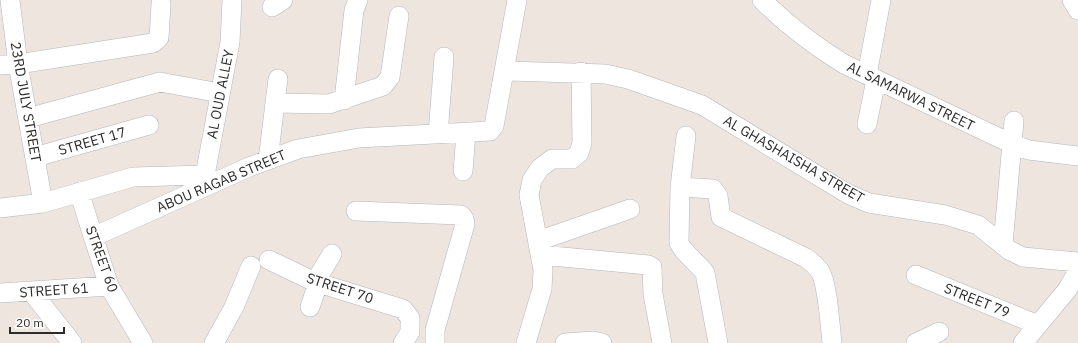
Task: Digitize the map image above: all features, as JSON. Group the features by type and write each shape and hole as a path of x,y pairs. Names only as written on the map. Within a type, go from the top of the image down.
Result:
{"street":[{"name":"AL OUD ALLEY","path":"204,181 230,42 232,0"},
{"path":"504,71 517,0"},
{"name":"AL SAMARWA STREET","path":"762,0 773,11 827,54 872,78 1012,144 1029,150 1078,156"},
{"path":"867,124 881,0"},
{"path":"1072,0 1078,10"},
{"name":"23RD JULY STREET","path":"16,1 9,65 28,118 43,203"},
{"path":"344,100 352,1"},
{"path":"9,65 153,43 159,38 161,4"},
{"path":"275,103 329,104 383,86 388,82 399,16"},
{"path":"438,134 444,57"},
{"name":"AL GHASHAISHA STREET","path":"504,71 581,72 605,74 628,79 702,105 848,194 869,203 945,215 964,220 978,225 1023,257 1078,262"},
{"name":"ABOU RAGAB STREET","path":"93,237 204,181 298,150 359,138 490,132 494,126 504,71"},
{"path":"526,343 542,289 544,270 529,195 532,180 540,168 552,159 572,159 579,152 582,143 581,72"},
{"path":"268,160 278,79"},
{"path":"28,118 160,82 220,93"},
{"path":"1003,244 1014,121"},
{"name":"STREET 17","path":"35,157 149,125"},
{"path":"463,171 466,133"},
{"path":"686,136 680,187 679,243 682,249 705,273 718,343"},
{"path":"0,208 43,203 134,177 204,181"},
{"path":"680,187 713,189 717,192 721,217 806,258 815,264 821,273 824,284 832,343"},
{"name":"STREET 60","path":"79,192 109,286 142,343"},
{"path":"540,248 630,209"},
{"path":"356,211 461,215 464,219 465,224 435,330 435,340 408,331"},
{"path":"540,248 648,265 652,267 653,294 662,343"},
{"path":"310,307 316,283 332,254"},
{"name":"STREET 70","path":"214,343 260,263 316,283 388,304 403,310 408,331"},
{"path":"1023,343 1067,290 1078,271"},
{"name":"STREET 79","path":"916,275 1038,325"},
{"name":"STREET 61","path":"0,293 109,286"},
{"path":"31,291 72,343"},
{"path":"916,343 939,332"},
{"path":"565,343 602,343"}]}
